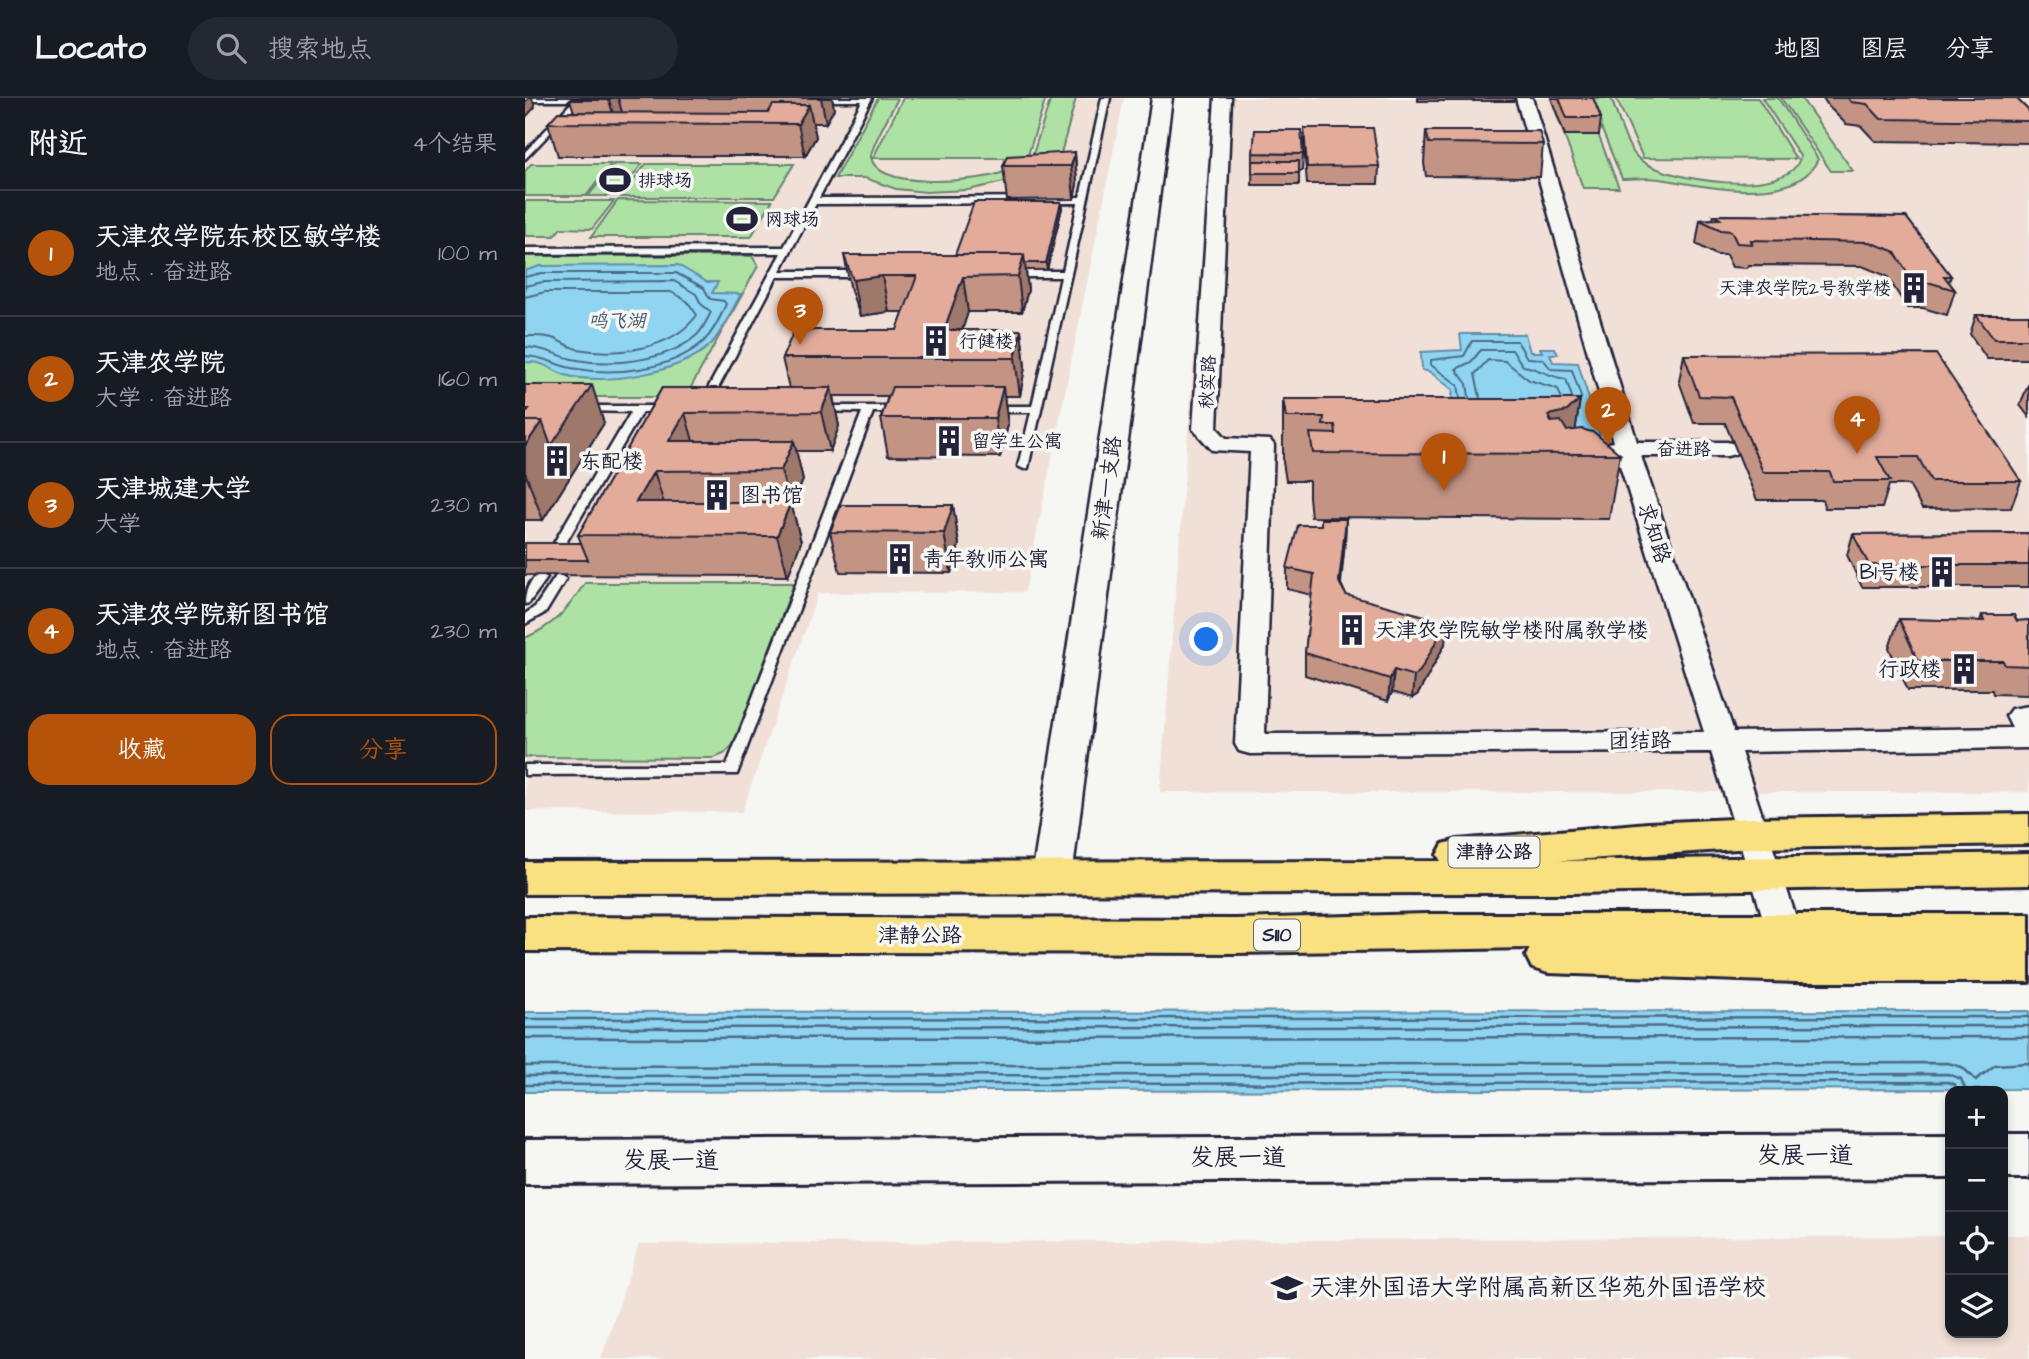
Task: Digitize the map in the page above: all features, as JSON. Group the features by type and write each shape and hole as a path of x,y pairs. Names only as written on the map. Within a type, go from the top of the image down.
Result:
{"highway":[{"name":"津静公路","path":"1236,876 1648,838 1753,833 2029,829"},
{"path":"1753,833 2029,868"},
{"path":"525,878 1571,877 2029,868"},
{"path":"1789,947 2029,931"},
{"name":"津静公路","path":"525,934 1235,936 1530,956 1789,947"},
{"path":"1789,947 2029,964"}],"main road":[{"name":"发展一道","path":"525,1162 1945,1156"},
{"path":"2008,1156 2029,1156"}],"street":[{"name":"新津一支路","path":"1052,877 1162,98"},
{"name":"秋实路","path":"1223,98 1205,429 1220,445 1262,445"},
{"name":"求知路","path":"1524,98 1627,449 1789,947"},
{"path":"1262,445 1290,446"},
{"name":"团结路","path":"1262,445 1250,744 1474,745 2029,735 2021,716 2029,716"},
{"name":"奋进路","path":"1587,448 1727,449"}],"lane":[{"path":"1024,466 1106,98"},
{"path":"525,99 592,99"},
{"path":"525,157 579,99"},
{"path":"690,409 773,274 867,99 797,99"},
{"path":"813,201 1083,200"},
{"path":"525,251 786,250"},
{"path":"773,274 885,274"},
{"path":"997,274 1067,274"},
{"path":"570,409 715,409"},
{"path":"554,554 638,409"},
{"path":"649,421 656,409"},
{"path":"799,409 911,409"},
{"path":"525,770 732,770 869,409"},
{"path":"981,409 1036,409"},
{"path":"525,600 541,578"},
{"path":"525,620 541,609 560,579"}],"shaded area":[{"path":"525,98 1124,98 1025,592 818,593 742,812 525,811"},
{"path":"1214,98 2029,98 2029,792 1160,792"},
{"name":"天津外国语大学附属高新区华苑外国语学校","path":"2008,1235 2029,1235 2029,1359 601,1359 639,1244 1945,1236 1945,1338 2008,1338"}],"green space":[{"path":"878,98 898,98 872,152 871,157 877,168 890,175 908,179 949,181 986,177 1020,165 1032,157 1051,98 1076,98 1054,179 1022,178 968,190 926,192 896,189 865,178 835,178"},
{"path":"903,98 1046,98 1027,158 873,158"},
{"path":"1551,98 1584,98 1619,188 1583,188"},
{"path":"1589,98 1611,98 1632,151 1651,166 1672,174 1726,182 1753,182 1776,178 1793,170 1800,156 1762,98 1778,98 1818,159 1807,174 1790,184 1769,189 1722,188 1655,178 1622,179"},
{"path":"1616,98 1758,98 1796,159 1643,158"},
{"path":"1781,98 1801,98 1853,171 1831,171"},
{"path":"531,164 611,164 586,196 525,196 525,171"},
{"name":"排球场","path":"614,164 642,164 617,196 588,196"},
{"path":"646,164 794,164 774,197 621,197"},
{"path":"618,200 772,201 751,237 591,237"},
{"path":"525,201 614,201 592,229 561,228 554,236 525,236"},
{"name":"鸣飞湖","path":"525,256 752,256 758,266 690,389 668,397 525,397"},
{"path":"585,583 794,583 734,744 724,754 714,758 525,757 525,638 545,628 559,616"}],"water":[{"name":"鸣飞湖","path":"678,265 707,282 718,282 712,293 741,294 719,334 697,355 662,370 600,379 565,375 543,365 525,362 525,271 540,266"},
{"path":"1460,334 1525,334 1530,352 1542,352 1540,348 1555,348 1558,354 1550,354 1553,362 1578,363 1600,435 1591,438 1451,404 1453,390 1430,372 1422,370 1421,352 1462,350"},
{"path":"2029,1011 2029,1089 2008,1089 2008,1086 1945,1086 1945,1089 525,1092 525,1012"}],"building":[{"path":"572,98 611,98 570,100"},
{"path":"1559,98 1593,98 1601,118 1567,118"},
{"path":"1848,98 2016,98 2029,111 2029,121 1881,119 1867,104 1851,102"},
{"path":"773,105 809,105 798,124 548,123 558,112 768,113"},
{"path":"1304,128 1373,128 1379,166 1307,167"},
{"path":"1255,130 1301,130 1303,154 1253,153"},
{"path":"1426,131 1539,131 1543,144 1429,143"},
{"path":"1075,152 1071,166 1003,166 1007,156"},
{"path":"1252,161 1299,161 1299,173 1252,173"},
{"path":"974,202 1061,202 1046,263 1025,263 1024,255 955,255"},
{"path":"1714,215 1906,217 1951,276 1944,276 1955,290 1931,283 1914,283 1894,251 1869,242 1750,240 1752,244 1737,243 1731,231 1721,230 1700,220 1720,219"},
{"path":"844,255 1024,255 1018,276 963,277 944,330 1021,330 1015,358 782,358 793,333 814,330 897,330 917,276 882,276 853,280"},
{"path":"1976,315 2029,315 2029,339 1994,339"},
{"path":"1936,354 2021,481 1931,481 1918,457 1877,457 1890,481 1833,481 1830,472 1763,472 1731,397 1699,396 1684,355"},
{"path":"525,385 592,385 551,446 542,421 525,421 525,414 529,409 525,409"},
{"path":"892,387 1003,387 995,418 881,418"},
{"path":"662,388 831,388 821,412 685,413 669,441 794,441 781,470 654,471 636,502 791,502 777,536 578,535"},
{"path":"1283,399 1580,399 1567,411 1548,415 1551,422 1561,421 1567,431 1582,429 1595,433 1620,454 1313,453 1310,433 1336,434 1335,425 1323,425 1324,417 1286,417"},
{"path":"525,421 542,421 525,446"},
{"path":"841,505 953,505 944,533 830,532"},
{"name":"天津农学院敏学楼附属教学楼","path":"1321,519 1346,519 1339,582 1346,595 1447,622 1420,671 1414,676 1394,670 1390,679 1305,653 1314,574 1287,568 1298,525 1321,525"},
{"path":"2029,533 2029,565 1869,565 1853,534"},
{"path":"525,543 581,543 588,560 525,560"},
{"path":"1982,615 2014,615 2017,621 2029,620 2029,666 2005,665 2003,661 1918,661 1899,619 1984,621"}],"place":[{"name":"排球场","path":"615,180"},
{"name":"网球场","path":"742,219"},
{"name":"天津农学院2号教学楼","path":"1914,288"},
{"name":"行健楼","path":"936,341"},
{"name":"天津城建大学","path":"800,345"},
{"name":"留学生公寓","path":"949,441"},
{"name":"天津农学院","path":"1608,445"},
{"name":"天津农学院新图书馆","path":"1857,454"},
{"name":"东配楼","path":"557,461"},
{"name":"天津农学院东校区敏学楼","path":"1444,491"},
{"name":"图书馆","path":"717,495"},
{"name":"青年教师公寓","path":"900,559"},
{"name":"B1号楼","path":"1942,572"},
{"name":"天津农学院敏学楼附属教学楼","path":"1352,630"},
{"name":"行政楼","path":"1964,669"},
{"name":"天津外国语大学附属高新区华苑外国语学校","path":"1287,1288"}]}
